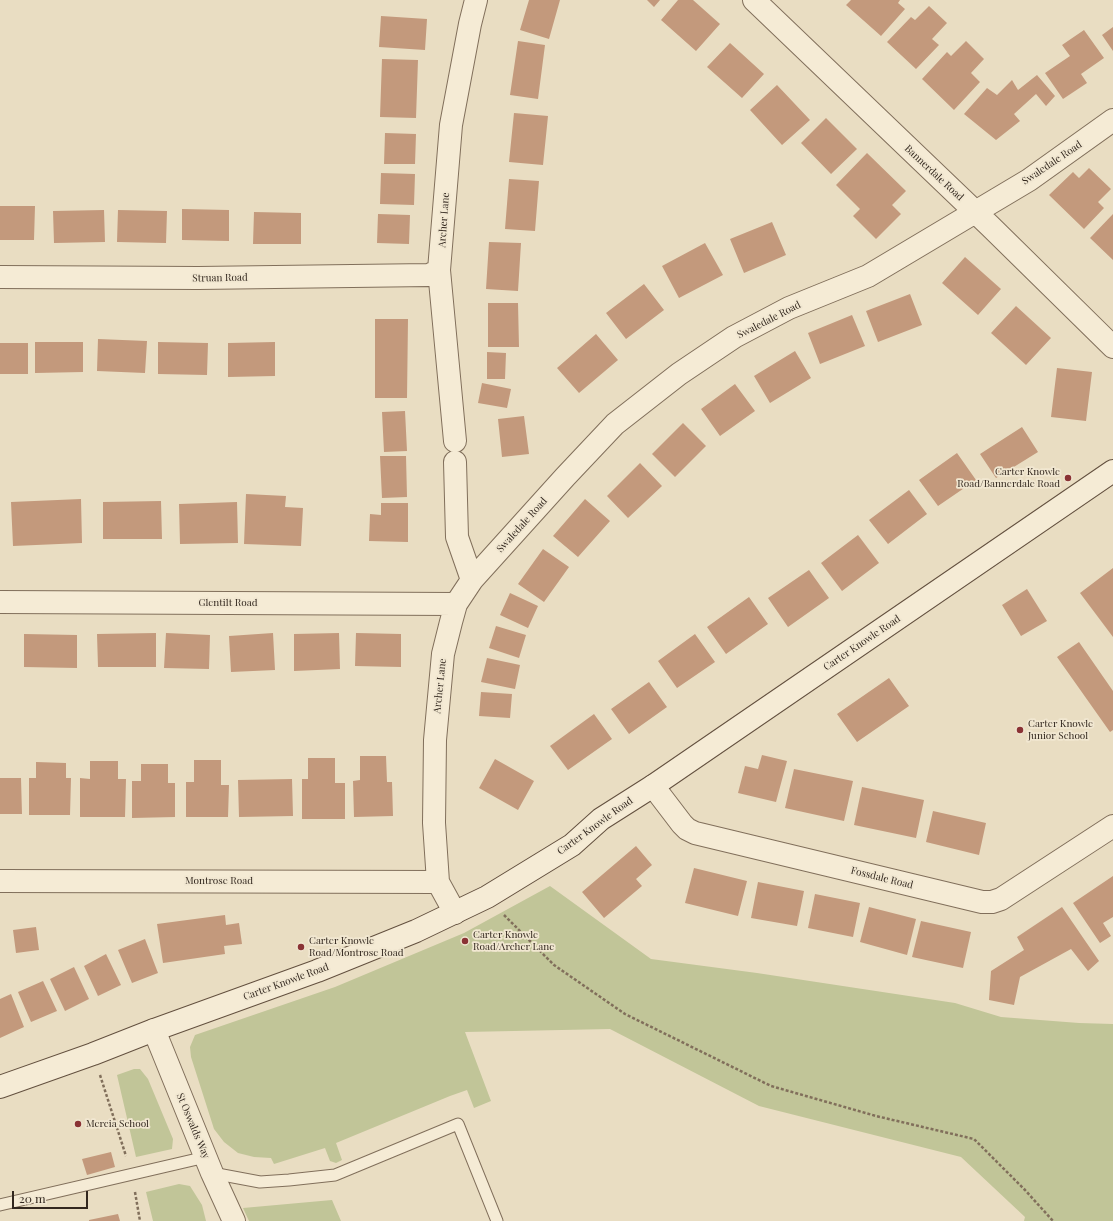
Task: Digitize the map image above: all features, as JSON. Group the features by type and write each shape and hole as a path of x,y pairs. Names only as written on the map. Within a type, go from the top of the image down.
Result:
{"street":[{"name":"Archer Lane","path":"455,441 439,270 451,125 476,0"},
{"name":"Bannerdale Road","path":"754,0 976,212 1113,347"},
{"name":"Swaledale Road","path":"472,580 615,424 678,374 734,337 789,308 868,276 906,254 1029,180 1113,120"},
{"name":"Struan Road","path":"0,277 198,278 429,275 439,270"},
{"path":"455,462 457,537 472,580"},
{"name":"Carter Knowle Road","path":"0,1087 317,971 416,931 487,897 572,845 601,819 653,786 1113,471"},
{"name":"Archer Lane","path":"455,913 438,882 434,823 435,740 443,654 456,604 472,580"},
{"name":"Glentilt Road","path":"0,602 456,604"},
{"name":"Fossdale Road","path":"653,786 682,824 687,829 695,833 982,902 992,902 1001,899 1113,826"},
{"name":"Montrose Road","path":"0,881 438,882"},
{"name":"St Oswalds Way","path":"154,1030 209,1165 234,1221"}],"lane":[{"path":"0,1205 131,1174 209,1165 260,1182 335,1175 458,1124 497,1221"}],"path":[{"path":"487,897 554,965 625,1014 771,1086 876,1116 974,1139 1025,1190 1053,1221"},
{"path":"93,1054 131,1174 140,1221"}],"green space":[{"path":"550,886 651,959 757,973 955,1003 1001,1017 1113,1024 1113,1221 1024,1221 1025,1217 961,1157 759,1106 610,1029 465,1032 491,1101 474,1108 467,1090 450,1096 336,1143 342,1160 336,1163 330,1161 325,1148 274,1164 271,1158 254,1157 238,1153 224,1142 214,1129 191,1057 190,1047 195,1035 335,987 464,933"},
{"path":"134,1069 140,1069 148,1079 173,1139 172,1149 136,1157 117,1075"},
{"path":"179,1184 190,1186 202,1205 206,1221 153,1221 146,1192"},
{"path":"332,1200 341,1221 249,1221 243,1208"}],"building":[{"path":"529,0 560,0 549,39 520,30"},
{"path":"647,0 660,0 654,7"},
{"path":"678,0 693,0 720,24 696,51 661,20"},
{"path":"851,0 900,0 898,3 905,9 881,36 846,5"},
{"path":"929,6 947,23 932,39 939,45 916,69 887,42 911,17 915,20"},
{"path":"381,16 427,19 425,50 379,47"},
{"path":"1113,27 1113,51 1102,35"},
{"path":"1084,30 1104,58 1081,74 1087,83 1063,99 1045,73 1070,56 1062,45"},
{"path":"518,41 545,45 538,99 510,95"},
{"path":"966,41 984,59 971,73 980,82 954,110 922,79 947,52 951,56"},
{"path":"730,43 764,74 742,98 707,67"},
{"path":"382,59 418,60 416,118 380,117"},
{"path":"1037,75 1055,96 1046,106 1036,94 1014,114 1020,121 996,140 964,114 987,88 997,95 1012,80 1018,90"},
{"path":"777,85 810,120 782,145 750,110"},
{"path":"514,113 548,116 543,165 509,162"},
{"path":"826,118 857,149 831,174 801,143"},
{"path":"385,133 416,134 415,164 384,164"},
{"path":"867,153 906,191 892,205 901,214 876,239 853,216 860,209 836,185"},
{"path":"1089,168 1111,189 1098,202 1104,208 1084,229 1049,195 1073,172 1079,178"},
{"path":"381,173 415,174 414,205 380,204"},
{"path":"509,179 539,181 535,231 505,229"},
{"path":"0,206 35,206 34,240 0,240"},
{"path":"182,209 229,210 229,241 182,240"},
{"path":"104,210 105,242 54,243 53,211"},
{"path":"118,210 167,211 166,243 117,242"},
{"path":"254,212 301,213 301,244 253,244"},
{"path":"378,214 410,215 409,244 377,243"},
{"path":"1113,214 1113,260 1090,238"},
{"path":"772,222 786,255 744,273 730,239"},
{"path":"489,242 521,243 518,291 486,289"},
{"path":"705,243 723,275 679,298 662,266"},
{"path":"965,257 1001,289 978,315 942,283"},
{"path":"644,284 664,310 626,339 606,313"},
{"path":"910,294 922,325 878,342 866,311"},
{"path":"488,303 518,303 519,347 488,347"},
{"path":"1016,306 1051,338 1026,365 991,333"},
{"path":"852,315 865,346 820,364 808,333"},
{"path":"375,319 408,319 407,398 375,398"},
{"path":"596,334 618,360 579,393 557,368"},
{"path":"98,339 147,341 145,373 97,371"},
{"path":"35,342 83,342 83,372 35,373"},
{"path":"158,342 208,343 207,375 158,374"},
{"path":"275,342 275,376 228,377 228,343"},
{"path":"0,343 28,343 28,374 0,374"},
{"path":"795,351 811,378 770,403 754,376"},
{"path":"487,352 506,353 505,379 487,379"},
{"path":"1057,368 1092,372 1086,421 1051,417"},
{"path":"482,383 511,389 507,408 478,403"},
{"path":"735,384 755,411 720,436 701,409"},
{"path":"405,411 407,451 384,452 382,412"},
{"path":"524,416 529,454 502,457 498,419"},
{"path":"683,423 706,446 675,477 652,454"},
{"path":"1022,427 1038,452 996,478 980,454"},
{"path":"957,453 976,480 938,506 919,480"},
{"path":"380,456 406,456 407,497 382,498"},
{"path":"640,463 662,486 628,518 607,496"},
{"path":"909,490 927,514 888,544 869,520"},
{"path":"246,494 286,496 285,507 303,508 301,546 244,544"},
{"path":"81,499 82,543 13,546 11,502"},
{"path":"585,499 610,521 578,557 553,536"},
{"path":"161,501 162,539 103,539 103,502"},
{"path":"237,502 238,543 180,544 179,504"},
{"path":"381,503 408,503 408,542 369,541 370,514 381,515"},
{"path":"858,535 879,563 842,591 821,563"},
{"path":"543,549 569,567 544,602 518,584"},
{"path":"1113,568 1113,637 1080,593"},
{"path":"809,570 829,598 788,627 768,598"},
{"path":"1027,589 1047,621 1021,636 1002,605"},
{"path":"510,593 538,606 528,628 500,615"},
{"path":"749,597 768,624 726,654 707,627"},
{"path":"496,626 526,635 519,658 489,648"},
{"path":"156,633 156,667 98,667 97,634"},
{"path":"166,633 210,635 209,669 164,668"},
{"path":"273,633 275,670 231,672 229,636"},
{"path":"339,633 340,669 294,671 294,634"},
{"path":"356,633 401,634 401,667 355,666"},
{"path":"24,634 77,635 77,668 24,667"},
{"path":"695,634 715,662 677,688 658,661"},
{"path":"1079,642 1113,691 1113,730 1110,732 1057,657"},
{"path":"487,658 520,665 515,689 481,682"},
{"path":"889,678 909,706 857,742 837,714"},
{"path":"649,682 667,707 629,734 611,709"},
{"path":"481,692 512,694 510,718 479,716"},
{"path":"594,714 612,739 568,770 550,746"},
{"path":"762,755 787,761 776,802 738,793 745,766 758,769"},
{"path":"360,756 386,756 387,782 392,782 393,816 354,817 353,781 360,780"},
{"path":"308,758 335,758 335,783 345,783 345,819 302,819 302,779 308,779"},
{"path":"495,759 534,781 518,810 479,788"},
{"path":"194,760 221,760 221,785 229,785 228,817 186,817 186,782 194,782"},
{"path":"90,761 118,761 118,779 126,779 125,817 80,817 80,778 90,779"},
{"path":"36,762 66,763 66,778 71,778 70,815 29,815 29,778 36,778"},
{"path":"141,764 168,764 168,783 175,783 175,817 132,818 132,781 141,781"},
{"path":"794,769 853,781 844,821 785,808"},
{"path":"0,778 21,778 22,814 0,814"},
{"path":"292,779 293,816 239,817 238,780"},
{"path":"862,787 924,800 916,838 854,825"},
{"path":"933,811 986,823 979,855 926,842"},
{"path":"636,846 652,865 636,879 642,886 604,918 582,892"},
{"path":"694,868 747,881 738,916 685,903"},
{"path":"1113,876 1113,917 1103,923 1111,936 1100,943 1073,903"},
{"path":"758,882 804,891 797,926 751,918"},
{"path":"815,894 860,903 853,937 808,928"},
{"path":"869,907 916,919 907,955 860,942"},
{"path":"1062,907 1099,961 1088,971 1071,949 1020,977 1014,1005 989,1000 991,971 1024,950 1017,937"},
{"path":"225,915 226,925 239,923 242,944 224,946 225,954 163,963 157,924"},
{"path":"921,921 971,932 963,968 912,957"},
{"path":"36,927 39,950 16,953 13,930"},
{"path":"145,939 158,973 132,983 118,950"},
{"path":"106,954 121,985 98,996 84,966"},
{"path":"74,967 89,999 65,1011 50,979"},
{"path":"43,981 57,1011 31,1022 18,992"},
{"path":"11,994 24,1027 0,1038 0,999"},
{"path":"111,1152 115,1167 87,1175 82,1159"},
{"path":"118,1214 120,1221 89,1221 89,1220"}],"place":[{"name":"Carter Knowle Road/Bannerdale Road","path":"1068,478"},
{"name":"Carter Knowle Junior School","path":"1020,730"},
{"name":"Carter Knowle Road/Archer Lane","path":"465,941"},
{"name":"Carter Knowle Road/Montrose Road","path":"301,947"},
{"name":"Mercia School","path":"78,1124"}]}
